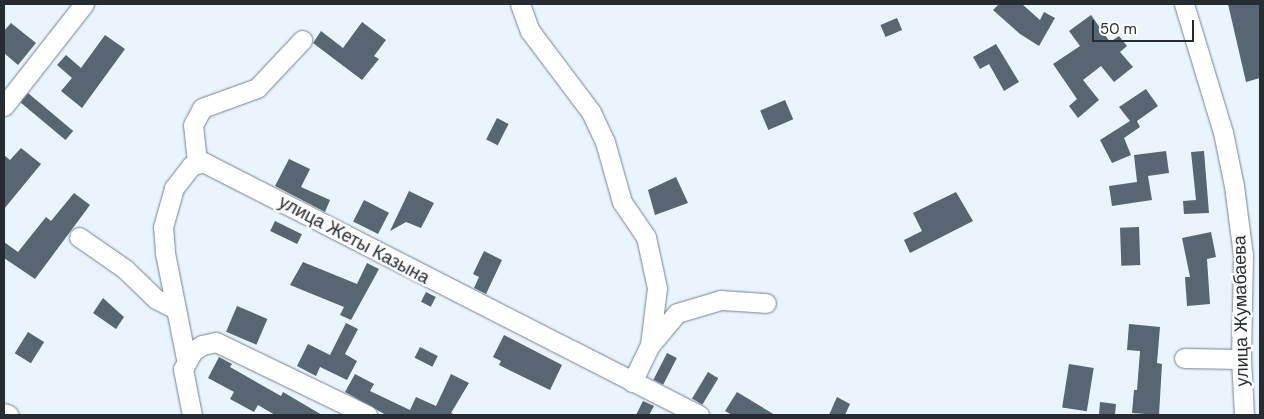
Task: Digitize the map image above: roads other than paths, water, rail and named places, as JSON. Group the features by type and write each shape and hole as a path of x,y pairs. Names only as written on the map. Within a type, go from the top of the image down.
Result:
{"street":[{"path":"4,106 84,4"},
{"path":"520,4 530,31 592,112 605,142 622,202 646,237 657,288 650,345"},
{"name":"улица Жумабаева","path":"1184,4 1223,132 1234,186 1243,255 1241,359 1244,415"},
{"path":"192,415 183,369 186,359 163,227 174,188 197,162 193,125 202,108 256,88 302,40"},
{"name":"улица Жеты Казына","path":"197,162 216,166 323,225 699,415"},
{"path":"79,237 125,269 156,299 176,309"},
{"path":"632,382 650,345 677,313 698,305 721,300 766,303"},
{"path":"186,359 202,345 216,342 367,415"},
{"path":"1184,358 1241,359"},
{"path":"4,413 9,415"}]}
